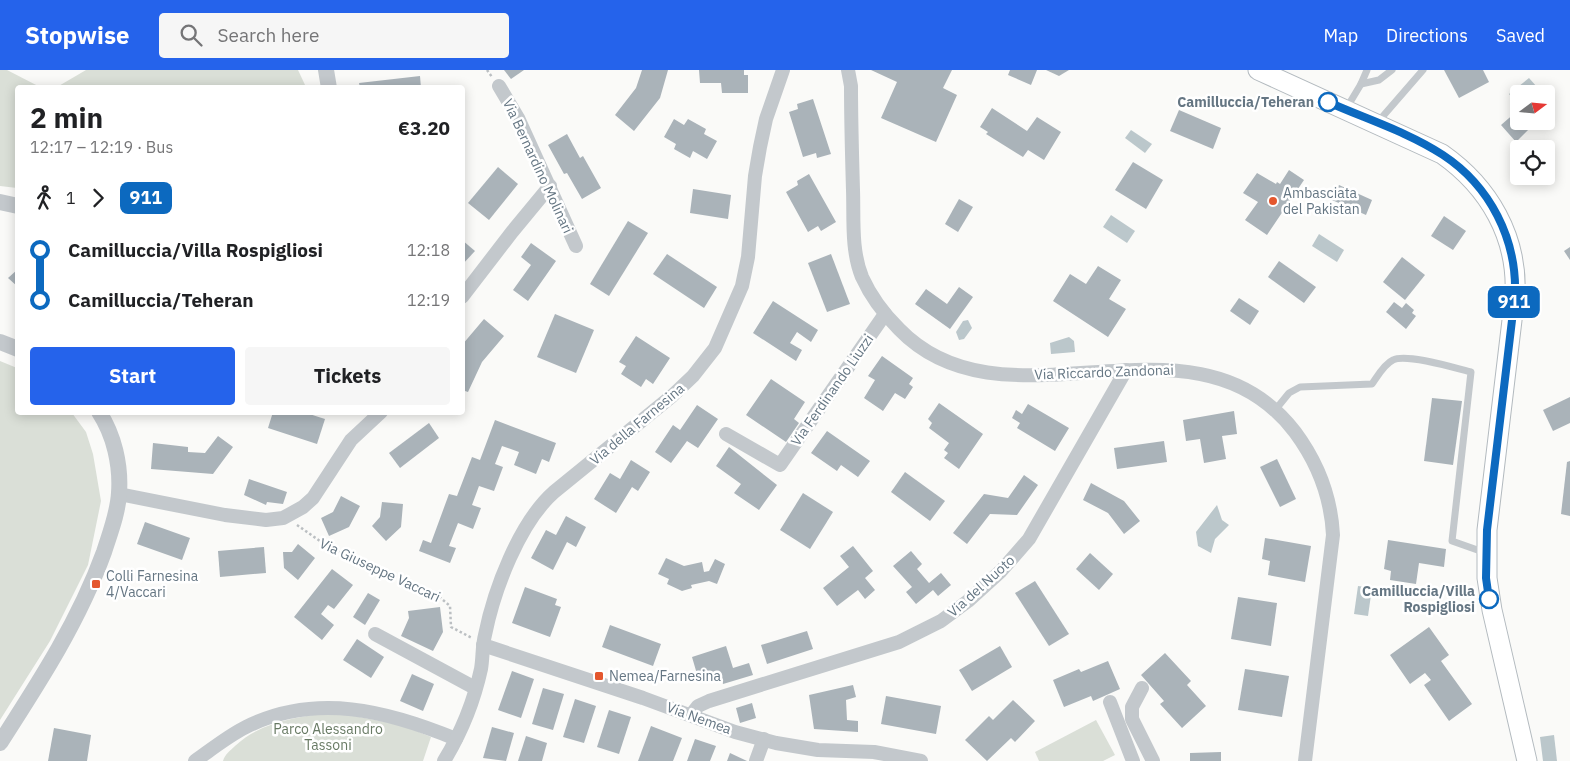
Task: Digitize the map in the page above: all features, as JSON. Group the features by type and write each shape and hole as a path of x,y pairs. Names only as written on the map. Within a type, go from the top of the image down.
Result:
{"main road":[{"path":"1258,70 1434,149 1462,170 1494,208 1504,225 1515,269 1515,295 1486,553 1489,597 1527,761"}],"street":[{"path":"326,70 328,85"},
{"name":"Via della Farnesina","path":"456,739 476,688 483,645 496,597 518,538 538,507 672,396 693,376 715,348 742,286 750,240 755,176 760,147 768,110 783,70"},
{"name":"Via Riccardo Zandonai","path":"848,70 855,248 867,287 885,314 924,351 965,369 1006,374 1175,369 1209,375 1237,385 1276,410 1300,438 1316,466 1325,487 1332,518 1332,542 1305,761"},
{"name":"Via Bernardino Molinari","path":"498,86 518,118 576,246"},
{"path":"465,293 550,186"},
{"path":"0,202 15,205"},
{"name":"Via Ferdinando Liuzzi","path":"726,434 780,465 885,314"},
{"path":"0,342 15,348"},
{"name":"Via del Nuoto","path":"691,715 698,706 709,701 899,642 941,621 968,601 1001,571 1029,539 1126,370"},
{"path":"0,743 63,644 111,532 119,494 114,445 100,415"},
{"path":"119,494 243,517 266,520 286,516 313,498 351,440 378,415"},
{"path":"375,634 476,688"},
{"name":"Via Nemea","path":"483,645 691,715 735,732 764,740 805,748 874,752 922,761"},
{"path":"1142,688 1132,708 1132,719 1153,761"},
{"path":"1110,702 1133,761"},
{"path":"196,761 247,726 289,712 345,707 382,713 456,739 444,761"},
{"path":"756,761 764,740"}],"lane":[{"path":"1346,110 1367,70"},
{"path":"1361,84 1379,80 1392,70"},
{"path":"1377,123 1423,70"},
{"path":"1276,410 1289,393 1300,387 1372,384 1390,362 1397,358 1471,372 1452,541 1486,553"}],"path":[{"name":"Via Giuseppe Vaccari","path":"286,516 307,534 330,548 436,594 450,606 450,627 483,645"}],"green space":[{"path":"0,70 7,70 36,85 15,85 15,188 0,186"},
{"path":"86,70 298,70 305,85 60,85"},
{"path":"0,361 15,367 15,415 73,415 86,432 93,454 101,501 88,565 50,641 0,720"},
{"name":"Parco Alessandro Tassoni","path":"333,712 402,725 431,737 423,761 223,761 226,754 235,746 257,731 281,722"},
{"path":"1096,720 1115,755 1103,761 1039,761 1035,752"}],"shaded area":[{"path":"1529,78 1535,85 1520,85"},
{"path":"1131,130 1152,144 1145,153 1125,138"},
{"path":"1111,215 1135,231 1127,243 1103,227"},
{"path":"1319,234 1344,250 1337,262 1312,246"},
{"path":"968,320 972,328 964,339 959,340 956,332 963,321"},
{"path":"1069,337 1074,341 1075,352 1051,354 1050,343"},
{"path":"1217,505 1222,520 1229,525 1215,539 1211,553 1198,546 1196,532"},
{"path":"1358,586 1372,588 1368,616 1354,614"},
{"path":"1554,735 1557,761 1543,761 1540,737"}],"building":[{"path":"504,70 524,70 511,79"},
{"path":"642,70 668,70 660,98 634,131 615,115 636,88"},
{"path":"699,70 744,70 744,75 748,75 748,93 722,93 721,83 700,83"},
{"path":"871,70 952,70 943,88 957,95 936,142 881,118 897,82"},
{"path":"1010,70 1037,70 1031,85 1008,75"},
{"path":"1046,70 1069,70 1059,76"},
{"path":"1444,70 1483,70 1489,82 1459,98"},
{"path":"420,76 421,85 359,85 359,83"},
{"path":"813,99 831,154 817,158 816,153 803,157 789,112 798,109 797,104"},
{"path":"992,108 1027,131 1037,117 1061,132 1044,160 1028,150 1023,157 986,134 988,132 980,127"},
{"path":"1179,110 1221,128 1213,149 1170,131"},
{"path":"1510,117 1510,130 1528,130 1518,140 1514,140 1501,125"},
{"path":"674,119 684,125 688,119 706,129 704,134 717,141 707,159 693,151 690,158 674,149 676,144 664,137"},
{"path":"567,134 580,158 583,156 601,188 582,199 567,173 564,174 548,145"},
{"path":"1133,162 1163,180 1146,209 1115,190"},
{"path":"498,167 518,184 489,220 468,203"},
{"path":"1289,170 1304,180 1267,235 1245,220 1258,202 1243,193 1257,173 1276,184 1277,182 1280,184"},
{"path":"809,174 836,222 821,231 818,226 808,232 786,192 798,185 797,181"},
{"path":"1339,185 1372,200 1366,215 1332,200"},
{"path":"693,189 731,195 728,219 690,213"},
{"path":"959,199 973,207 958,232 945,224"},
{"path":"1444,216 1466,231 1453,250 1431,236"},
{"path":"628,221 648,233 609,296 590,284"},
{"path":"465,243 475,251 465,262"},
{"path":"531,243 556,261 528,301 513,290 531,265 521,257"},
{"path":"1570,247 1570,260 1564,251"},
{"path":"667,254 717,287 704,308 653,274"},
{"path":"831,254 850,304 827,312 808,263"},
{"path":"1402,257 1425,275 1405,300 1383,282"},
{"path":"1279,261 1316,287 1304,303 1268,277"},
{"path":"1098,266 1121,280 1109,299 1126,309 1108,337 1053,301 1070,274 1086,284"},
{"path":"15,272 15,284 8,278"},
{"path":"959,287 973,297 950,329 915,304 926,289 947,304"},
{"path":"1239,298 1259,311 1250,325 1230,311"},
{"path":"773,301 818,330 811,342 797,332 790,343 802,350 796,361 753,333"},
{"path":"1394,302 1402,308 1406,303 1414,310 1412,313 1416,316 1406,329 1386,312"},
{"path":"555,314 594,330 576,373 537,357"},
{"path":"484,319 504,336 482,362 468,392 465,391 465,341"},
{"path":"636,336 670,358 653,384 646,379 641,387 621,374 626,366 619,362"},
{"path":"882,356 913,378 909,384 913,387 905,399 895,393 883,411 864,398 875,380 868,376"},
{"path":"771,379 805,402 794,419 799,423 786,442 746,415"},
{"path":"1570,397 1570,423 1553,431 1543,410"},
{"path":"1432,398 1462,401 1453,465 1424,461"},
{"path":"939,403 983,434 959,469 944,458 948,453 944,450 949,443 929,428 932,423 928,419"},
{"path":"1028,404 1069,428 1055,451 1017,428 1020,423 1012,418 1016,410 1022,414"},
{"path":"697,405 718,419 698,448 687,441 671,463 655,452 673,425 680,430"},
{"path":"1234,411 1237,434 1222,436 1226,459 1204,463 1200,439 1186,441 1183,420"},
{"path":"272,415 312,415 325,419 317,444 268,428"},
{"path":"495,420 556,443 549,462 542,459 536,474 514,465 519,452 502,446 495,464 503,467 494,491 479,486 472,505 481,508 473,529 458,523 449,546 456,548 450,563 419,551 423,540 431,543 449,494 457,496 472,457 480,460"},
{"path":"429,423 439,438 400,468 389,453"},
{"path":"827,431 870,461 858,477 841,465 837,471 811,453"},
{"path":"218,436 233,447 213,474 151,469 153,443 188,447 188,452 205,453"},
{"path":"1164,441 1167,462 1117,469 1114,448"},
{"path":"729,447 777,485 759,510 734,493 741,484 716,466"},
{"path":"1277,459 1296,499 1280,507 1260,467"},
{"path":"631,460 650,472 638,491 632,487 616,513 594,499 610,473 620,479"},
{"path":"1570,461 1570,516 1561,514 1567,462"},
{"path":"905,472 945,501 930,521 891,492"},
{"path":"1024,475 1038,485 1017,515 990,514 967,544 953,533 984,494 1008,498"},
{"path":"249,479 287,492 283,504 267,502 266,505 244,495"},
{"path":"1091,483 1124,501 1140,521 1124,534 1108,513 1083,500"},
{"path":"803,493 833,512 810,549 780,530"},
{"path":"341,496 360,506 349,527 329,536 321,518 333,512"},
{"path":"382,502 403,504 401,527 386,541 372,526 380,517"},
{"path":"566,516 586,527 576,547 567,542 553,570 531,558 546,530 556,535"},
{"path":"145,522 190,538 182,560 137,544"},
{"path":"1265,538 1311,546 1305,582 1268,575 1270,561 1262,559"},
{"path":"1388,540 1446,549 1444,567 1419,563 1416,584 1390,580 1391,571 1384,569"},
{"path":"298,544 315,558 298,580 284,568 283,552 292,552"},
{"path":"853,546 873,571 865,578 875,590 865,599 858,590 837,606 823,588 849,567 840,556"},
{"path":"264,547 266,573 220,577 218,551"},
{"path":"911,551 922,564 917,569 929,583 941,573 951,585 938,596 933,590 916,604 906,592 912,587 893,566"},
{"path":"1090,553 1113,574 1099,590 1076,569"},
{"path":"666,558 684,566 702,562 704,572 709,571 715,559 725,564 717,584 709,581 691,585 692,588 682,591 667,584 669,579 658,574"},
{"path":"332,569 353,585 334,609 328,605 321,614 334,625 322,640 294,617"},
{"path":"1035,581 1069,634 1049,646 1015,593"},
{"path":"525,587 557,599 555,605 561,607 550,637 512,623"},
{"path":"368,593 380,600 365,625 353,617"},
{"path":"1238,597 1277,603 1271,646 1231,639"},
{"path":"440,607 443,632 433,651 401,636 409,618 408,611"},
{"path":"610,625 661,644 653,666 602,647"},
{"path":"1429,627 1449,655 1441,661 1472,704 1449,721 1424,685 1431,680 1425,673 1410,684 1390,655"},
{"path":"807,631 813,649 767,664 761,645"},
{"path":"357,639 384,657 371,678 343,660"},
{"path":"726,646 733,668 749,663 753,675 723,684 721,675 699,681 692,657"},
{"path":"1000,646 1012,667 972,691 959,670"},
{"path":"1165,653 1191,681 1187,685 1206,706 1182,728 1160,704 1164,701 1141,675"},
{"path":"1108,661 1120,689 1093,701 1091,696 1064,707 1053,680 1079,669 1081,672"},
{"path":"1245,669 1289,676 1282,717 1238,710"},
{"path":"512,671 534,679 521,718 498,710"},
{"path":"412,674 434,684 423,711 400,701"},
{"path":"853,685 856,697 846,700 847,720 858,721 858,732 814,729 809,695"},
{"path":"543,688 564,694 553,730 532,724"},
{"path":"886,696 941,706 936,734 881,724"},
{"path":"575,699 596,706 584,743 563,737"},
{"path":"1013,700 1035,721 1015,742 1011,738 987,761 965,740 989,716 993,720"},
{"path":"752,703 756,718 740,723 736,708"},
{"path":"609,710 631,717 619,754 597,747"},
{"path":"651,726 682,738 673,761 638,761"},
{"path":"492,727 514,733 506,761 483,758"},
{"path":"54,728 91,735 87,761 48,761"},
{"path":"526,736 547,743 542,761 518,761"},
{"path":"695,739 716,746 710,761 687,761"},
{"path":"1221,752 1221,761 1190,761 1190,753"},
{"path":"730,753 747,761 727,761"}],"bus line":[{"name":"911","path":"1328,102 1434,149 1453,162 1486,197 1504,225 1508,236 1516,284 1487,530 1486,578 1489,599"}],"place":[{"name":"Camilluccia/Teheran","path":"1328,102"},
{"name":"Ambasciata del Pakistan","path":"1273,201"},
{"name":"Colli Farnesina 4/Vaccari","path":"96,584"},
{"name":"Camilluccia/Villa Rospigliosi","path":"1489,599"},
{"name":"Nemea/Farnesina","path":"599,676"}]}
